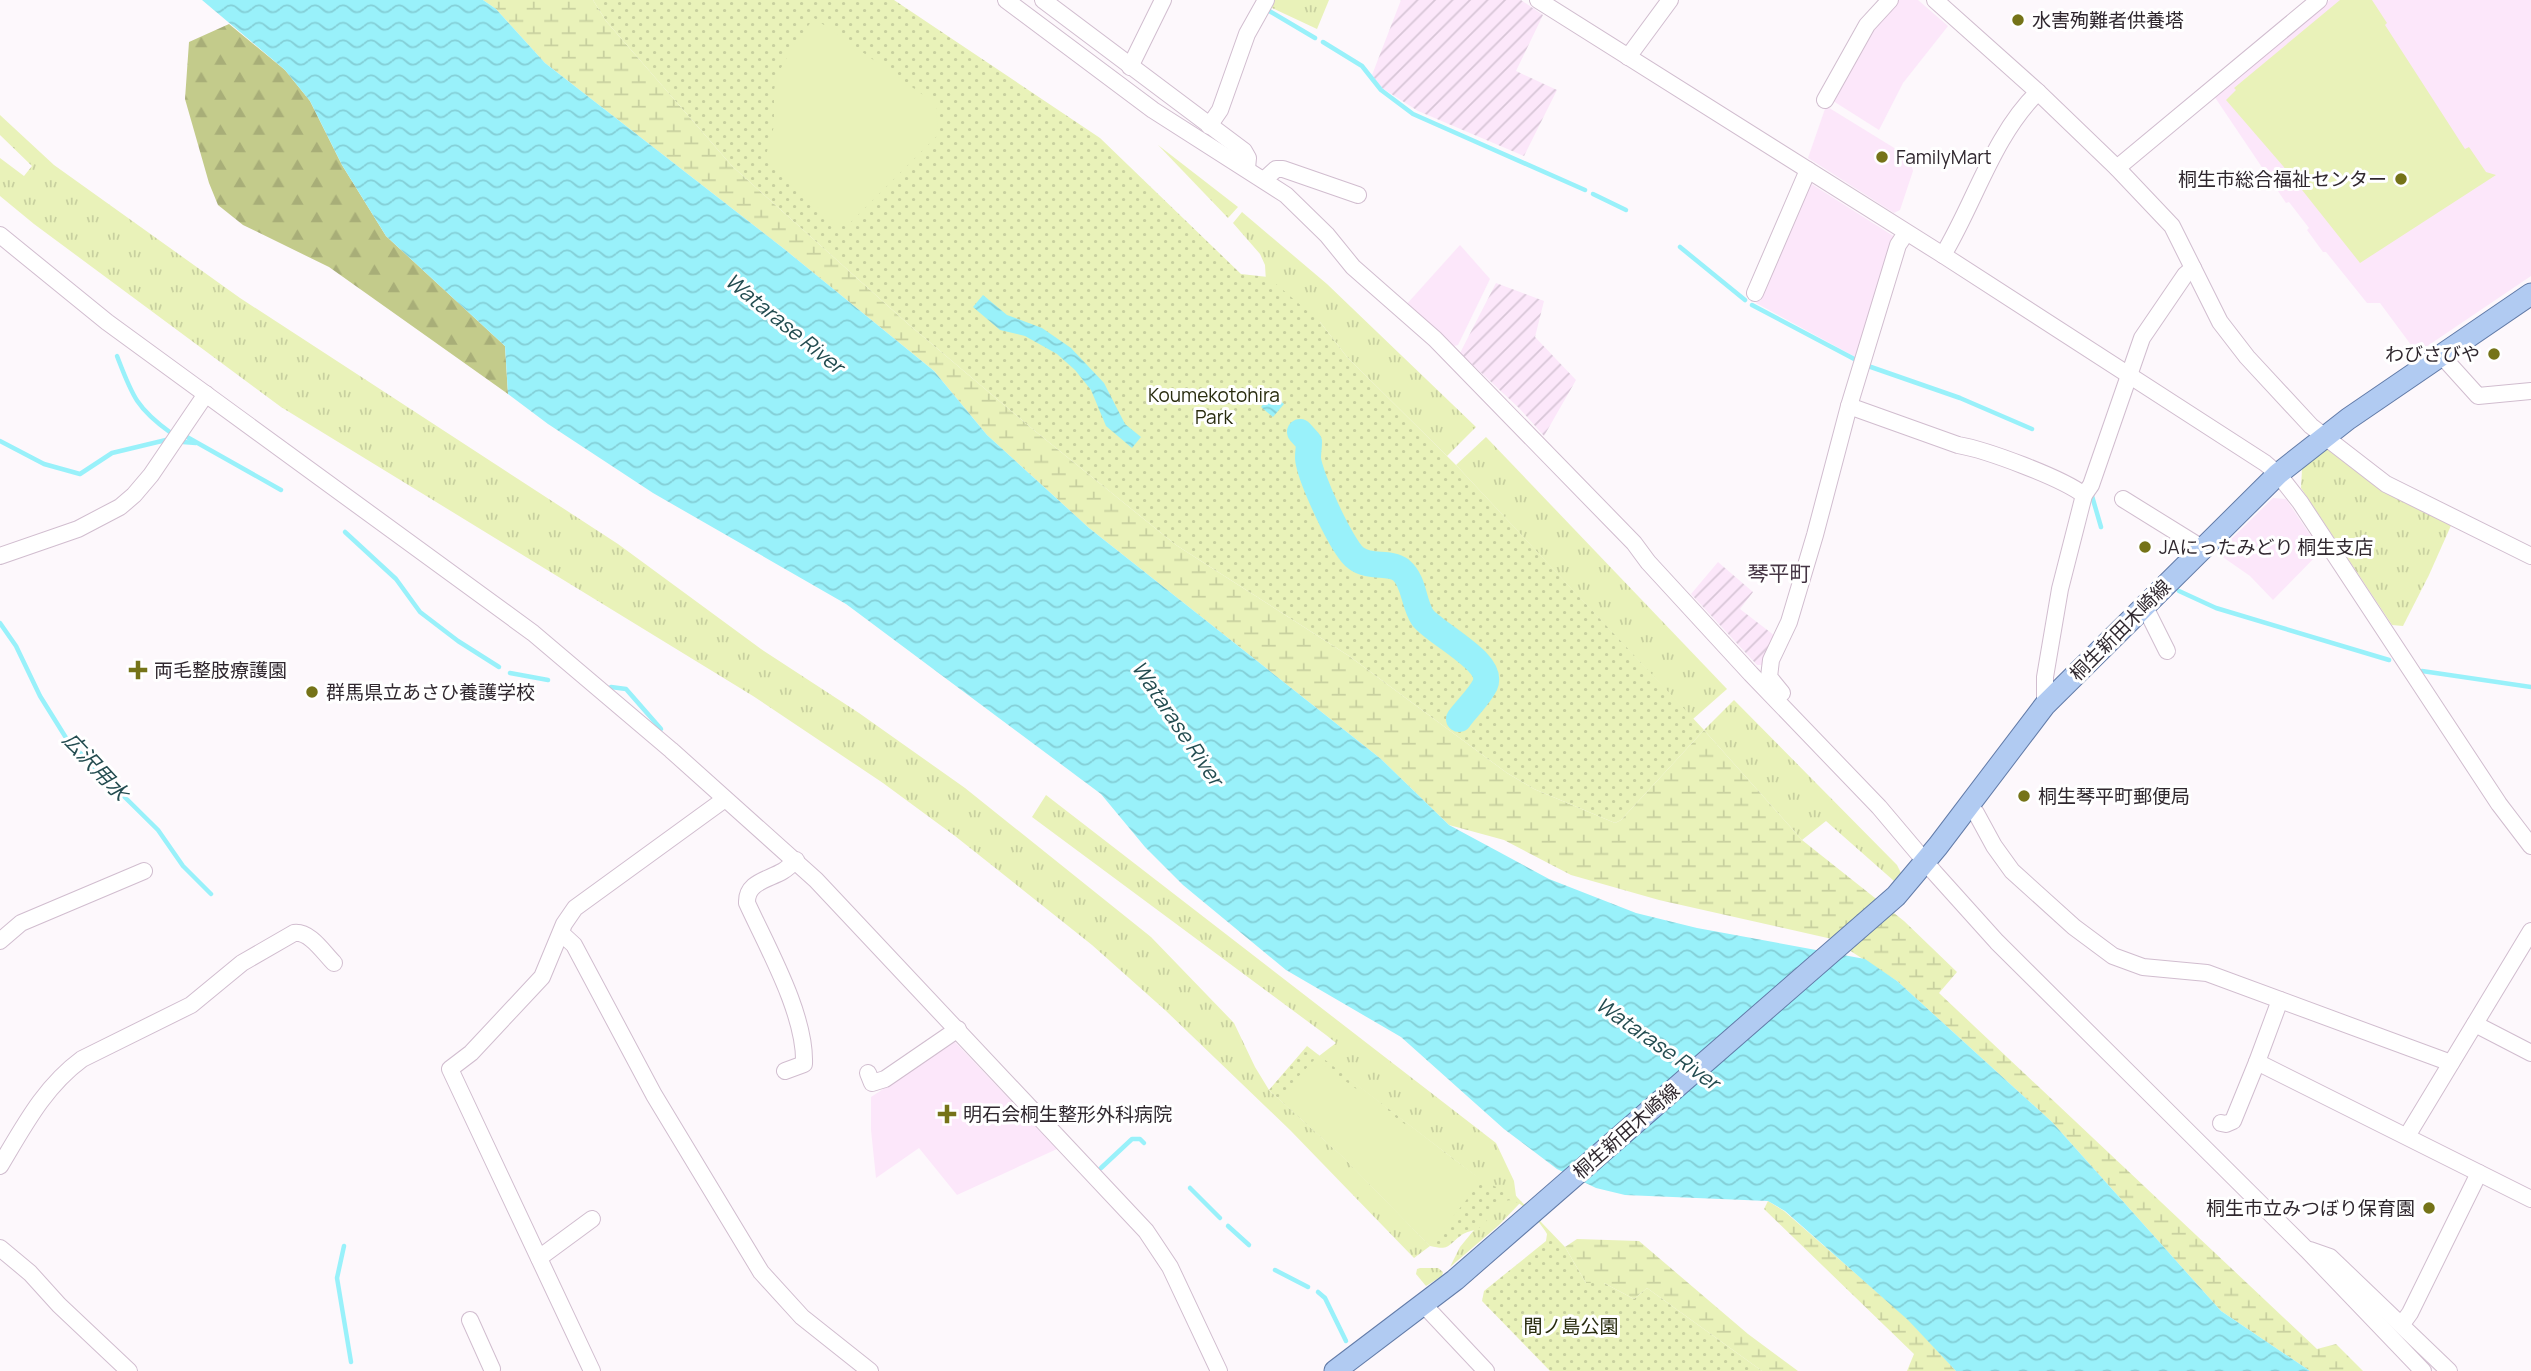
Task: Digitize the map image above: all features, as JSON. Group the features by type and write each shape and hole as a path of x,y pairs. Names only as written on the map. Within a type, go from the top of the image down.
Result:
{"main road":[{"name":"桐生新田木崎線","path":"1335,1371 1423,1304 1529,1215 1896,896 2045,705 2278,474 2323,437 2531,294"}],"street":[{"path":"1006,0 1134,96 1247,168 1297,205 1327,235 1353,267 1435,339 1634,543 1648,562 1879,807 1916,873 1997,942 2308,1250 2423,1371"},
{"path":"1130,67 1163,0"},
{"path":"1209,126 1220,110 1247,34 1266,0"},
{"path":"1538,0 2128,373 2258,457 2278,474 2300,502 2499,804 2531,846"},
{"path":"1628,57 1670,0"},
{"path":"1825,100 1867,25 1890,0"},
{"path":"1935,0 2038,92 2117,168 2172,226 2209,303 2232,339 2311,426 2386,484 2531,556"},
{"path":"2117,168 2319,0"},
{"path":"1051,3 1130,67 1244,151 1248,158 1247,168"},
{"path":"1943,255 2017,117 2038,92"},
{"path":"1264,180 1276,169 1283,169 1358,195"},
{"path":"1755,293 1808,170"},
{"path":"1801,726 1799,711 1772,682 1769,671 1771,660 1789,622 1849,406 1898,245 1906,233"},
{"path":"0,234 107,322 533,633 796,860 1146,1231 1170,1266 1219,1371"},
{"path":"2045,705 2045,677 2060,589 2084,495 2091,485 2142,338 2185,275 2193,268"},
{"path":"2441,355 2478,396 2531,391"},
{"path":"0,556 78,529 120,508 151,475 206,394"},
{"path":"1849,406 1994,456 2044,475 2084,495"},
{"path":"2123,499 2202,548"},
{"path":"2144,605 2167,651"},
{"path":"592,1371 450,1069 471,1053 542,977 569,916 587,899 725,799"},
{"path":"1968,807 1976,813 1994,846 2012,871 2074,928 2113,956 2143,967 2207,973 2451,1063"},
{"path":"785,1071 804,1063 805,1055 795,1010 747,903 747,895 750,889 786,870 796,860"},
{"path":"0,941 21,923 144,871"},
{"path":"0,1166 38,1102 52,1084 82,1059 191,1005 242,963 294,933 301,932 307,936 334,963"},
{"path":"2407,1136 2531,932"},
{"path":"561,933 574,945 654,1095 761,1272 802,1317 870,1371"},
{"path":"2221,1123 2233,1121 2280,1000"},
{"path":"2475,1024 2531,1053"},
{"path":"868,1073 872,1083 885,1079 958,1029"},
{"path":"2257,1062 2531,1199"},
{"path":"2402,1324 2410,1313 2479,1173"},
{"path":"539,1258 592,1219"},
{"path":"0,1248 30,1273 129,1371"},
{"path":"2308,1250 2330,1258 2449,1371"},
{"path":"1423,1304 1486,1371"},
{"path":"470,1320 492,1369"}],"shaded area":[{"path":"1401,0 1521,0 1543,15 1516,71 1557,90 1524,156 1418,111 1382,88 1372,75"},
{"path":"1896,0 1918,0 1948,26 1903,83 1879,130 1830,99 1870,28"},
{"name":"桐生市総合福祉センター","path":"2330,0 2531,0 2531,276 2417,353 2380,303 2367,303 2326,252 2323,252 2307,230 2309,228 2289,202 2286,203 2214,96"},
{"path":"1826,106 1904,154 1903,157 1911,164 1913,171 1900,210 1894,213 1808,158"},
{"path":"1810,183 1895,237 1859,359 1756,303"},
{"path":"1460,245 1490,279 1458,345 1454,346 1406,305"},
{"path":"1496,283 1544,301 1535,337 1576,380 1544,436 1519,408 1460,353"},
{"path":"2273,498 2286,499 2321,551 2273,600 2250,576 2217,553"},
{"path":"1718,562 1753,592 1740,609 1779,639 1762,665 1757,665 1691,594"},
{"name":"明石会桐生整形外科病院","path":"955,1042 1057,1149 957,1195 919,1148 876,1178 871,1097"}],"green space":[{"path":"483,0 593,0 606,21 732,166 907,323 1176,545 1349,656 1507,773 1534,789 1615,823 1621,820 1704,730 1802,840 1904,921 1957,972 1939,993 2317,1349 2336,1344 2363,1371 2310,1371 2221,1311 2052,1122 1897,981 1832,939 1659,900 1571,875 1504,840 1449,825 1381,759 1089,528 987,435 934,371 783,248 545,63 496,9"},
{"name":"Koumekotohira Park","path":"593,0 894,0 1100,138 1241,274 1268,277 1320,322 1347,357 1456,465 1704,730 1621,820 1615,823 1534,789 1507,773 1349,656 1176,545 907,323 732,166 606,21"},
{"path":"1271,0 1329,0 1317,29 1268,6"},
{"path":"2340,0 2372,0 2387,23 2385,25 2465,149 2469,147 2486,172 2496,175 2360,263 2283,166 2226,100 2236,90 2234,88"},
{"path":"814,18 936,104 938,135 848,225 838,225 803,195 766,155 774,126 774,90 778,73"},
{"path":"229,24 285,70 310,101 342,165 386,236 505,346 508,394 329,267 243,225 218,205 185,99 189,42"},
{"path":"0,115 54,165 240,298 618,544 761,649 859,713 965,788 1151,937 1234,1023 1269,1090 1342,1156 1430,1246 1414,1258 1290,1130 1165,1010 1092,945 955,836 883,783 753,696 281,407 34,224 0,196 0,158 24,176 32,166 0,135"},
{"path":"1158,145 1238,207 1228,218"},
{"path":"1242,212 1327,284 1476,427 1447,456 1347,357 1320,322 1268,316 1265,265 1260,254 1233,223"},
{"path":"1486,437 1727,689 1693,719 1456,465"},
{"path":"2326,449 2332,449 2453,521 2403,626 2392,625 2301,488 2302,469"},
{"path":"1734,700 1897,865 1901,873 1894,881 1826,821 1802,840 1704,730"},
{"path":"1046,795 1496,1143 1514,1181 1520,1203 1450,1267 1460,1247 1488,1213 1481,1180 1319,1056 1336,1043 1032,817"},
{"name":"間ノ島公園","path":"1307,1046 1481,1180 1516,1196 1565,1247 1586,1283 1604,1283 1634,1299 1647,1288 1762,1371 1550,1371 1482,1301 1484,1291 1546,1241 1547,1234 1539,1222 1521,1204 1508,1200 1479,1228 1463,1234 1448,1246 1430,1246 1342,1156 1269,1090"},
{"path":"1315,1059 1482,1180 1430,1246 1342,1156 1278,1098"},
{"path":"1768,1201 1784,1211 1909,1320 1956,1371 1907,1371 1914,1354 1764,1209"},
{"path":"1577,1239 1639,1241 1748,1334 1798,1371 1762,1371 1647,1288 1634,1299 1604,1283 1586,1283 1565,1247"},
{"path":"1420,1268 1438,1268 1443,1272 1442,1276 1426,1286 1416,1274"}],"water":[{"name":"Watarase River","path":"202,0 483,0 496,9 545,63 783,248 934,371 987,435 1089,528 1381,759 1449,825 1549,879 1636,913 1697,928 1865,959 1897,981 2052,1122 2221,1311 2310,1371 1956,1371 1908,1320 1785,1211 1768,1201 1625,1195 1596,1188 1557,1169 1504,1129 1401,1037 1286,970 1183,885 1145,847 1101,794 846,604 653,493 548,424 508,394 505,346 386,236 342,165 310,101 285,70"},
{"path":"983,295 1007,315 1042,328 1071,348 1104,383 1125,424 1141,437 1132,448 1106,426 1091,390 1075,370 1057,354 1025,336 1000,330 973,307"},
{"path":"1272,394 1284,404 1273,417 1261,407"}],"waterway":[{"path":"1266,9 1315,38"},
{"path":"1323,42 1362,66 1381,90 1413,114 1585,190"},
{"path":"1593,194 1626,210"},
{"path":"1680,247 1745,300"},
{"path":"1752,305 1858,361"},
{"path":"117,356 136,400 171,433"},
{"path":"1868,366 1960,398 2032,429"},
{"path":"1300,432 1309,442 1308,458 1320,494 1350,552 1361,561 1401,570 1409,581 1423,618 1482,667 1486,676 1485,685 1459,719"},
{"path":"187,437 281,490"},
{"path":"0,441 44,464 80,474 112,453 166,440"},
{"path":"183,442 196,443"},
{"path":"2092,496 2101,527"},
{"path":"345,532 396,579 420,612 499,667"},
{"path":"2179,591 2216,608 2389,660"},
{"name":"広沢用水","path":"0,623 16,646 40,696 68,741 158,830 183,866 211,894"},
{"path":"2422,671 2531,687"},
{"path":"510,673 548,680"},
{"path":"611,687 626,689 661,729"},
{"path":"1101,1168 1132,1139 1140,1139 1144,1143"},
{"path":"1190,1188 1220,1218"},
{"path":"1228,1226 1249,1245"},
{"name":"広沢用水","path":"344,1246 337,1278 351,1362"},
{"path":"1275,1270 1308,1287"},
{"path":"1318,1292 1325,1298 1346,1341"}],"place":[{"name":"水害殉難者供養塔","path":"2018,20"},
{"name":"FamilyMart","path":"1882,157"},
{"name":"桐生市総合福祉センター","path":"2401,179"},
{"name":"わびさびや","path":"2494,354"},
{"name":"JAにったみどり 桐生支店","path":"2145,547"},
{"name":"両毛整肢療護園","path":"138,670"},
{"name":"群馬県立あさひ養護学校","path":"312,692"},
{"name":"桐生琴平町郵便局","path":"2024,796"},
{"name":"明石会桐生整形外科病院","path":"947,1114"},
{"name":"桐生市立みつぼり保育園","path":"2429,1208"}],"district":[{"name":"琴平町","path":"1779,573"}]}
